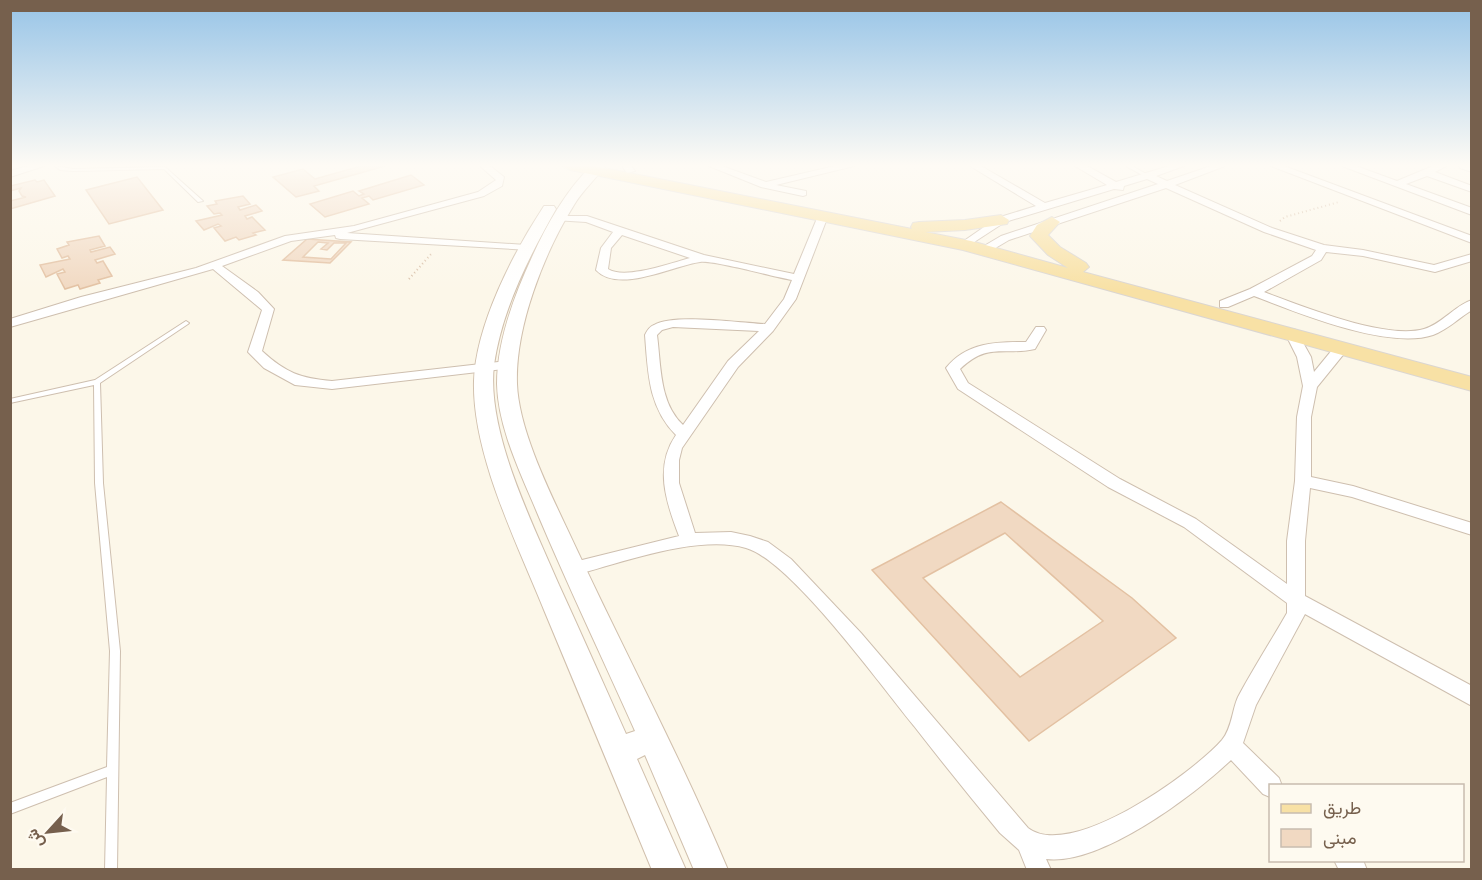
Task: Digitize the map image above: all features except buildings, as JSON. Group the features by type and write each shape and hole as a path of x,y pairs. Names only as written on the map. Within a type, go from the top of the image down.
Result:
{"main road":[{"path":"550,207 526,248 507,291 496,366 486,410 505,481 669,870"},
{"path":"496,366 558,218 565,207"},
{"path":"779,207 1080,267 1224,304 1472,374"},
{"path":"816,207 915,227 1472,384"},
{"path":"1048,214 1039,236 1054,251 1080,267"},
{"path":"915,227 965,225 1000,219"},
{"path":"496,366 506,385 518,439 572,568 653,737 711,870"},
{"path":"619,752 653,737"}],"street":[{"path":"10,323 214,265 289,238 354,229 428,207"},
{"path":"1037,207 1048,214"},
{"path":"978,245 1065,207"},
{"path":"978,245 1000,219 1048,214 1077,207"},
{"path":"1215,207 1268,230 1322,248 1363,253 1435,269 1472,257"},
{"path":"1385,207 1472,240"},
{"path":"688,541 675,503 670,461 683,433 733,364 769,328 790,298 823,216"},
{"path":"558,218 587,219 701,258 797,278"},
{"path":"1455,234 1472,229"},
{"path":"620,230 606,248 602,270 605,274 611,276 636,274 701,258"},
{"path":"323,235 526,248"},
{"path":"1224,304 1254,292 1317,258 1322,248"},
{"path":"214,265 254,295 268,309 265,322 257,334 255,352 268,365 300,382 332,385 496,366"},
{"path":"1254,292 1315,314 1391,333 1413,336 1429,332 1472,304"},
{"path":"683,433 673,426 658,400 651,335 653,330 673,323 769,328"},
{"path":"1040,330 1030,346 985,346 963,357 953,368 963,386 1114,483 1190,523 1295,599 1472,697"},
{"path":"1028,843 1061,848 1100,836 1195,778 1231,746 1239,729 1246,703 1296,614 1296,541 1303,481 1304,417 1310,386 1304,357 1291,333"},
{"path":"1310,386 1342,347"},
{"path":"1303,481 1353,492 1472,529"},
{"path":"572,568 688,541 726,538 750,542 779,560 813,591 849,631 986,799 1028,843 1039,870"},
{"path":"1231,746 1269,784"}],"lane":[{"path":"10,401 98,382 186,323"},
{"path":"98,382 99,483 115,651 111,870"},
{"path":"10,809 113,770"}],"path":[{"path":"1268,230 1285,217 1321,207"},
{"path":"409,279 440,244"}]}
